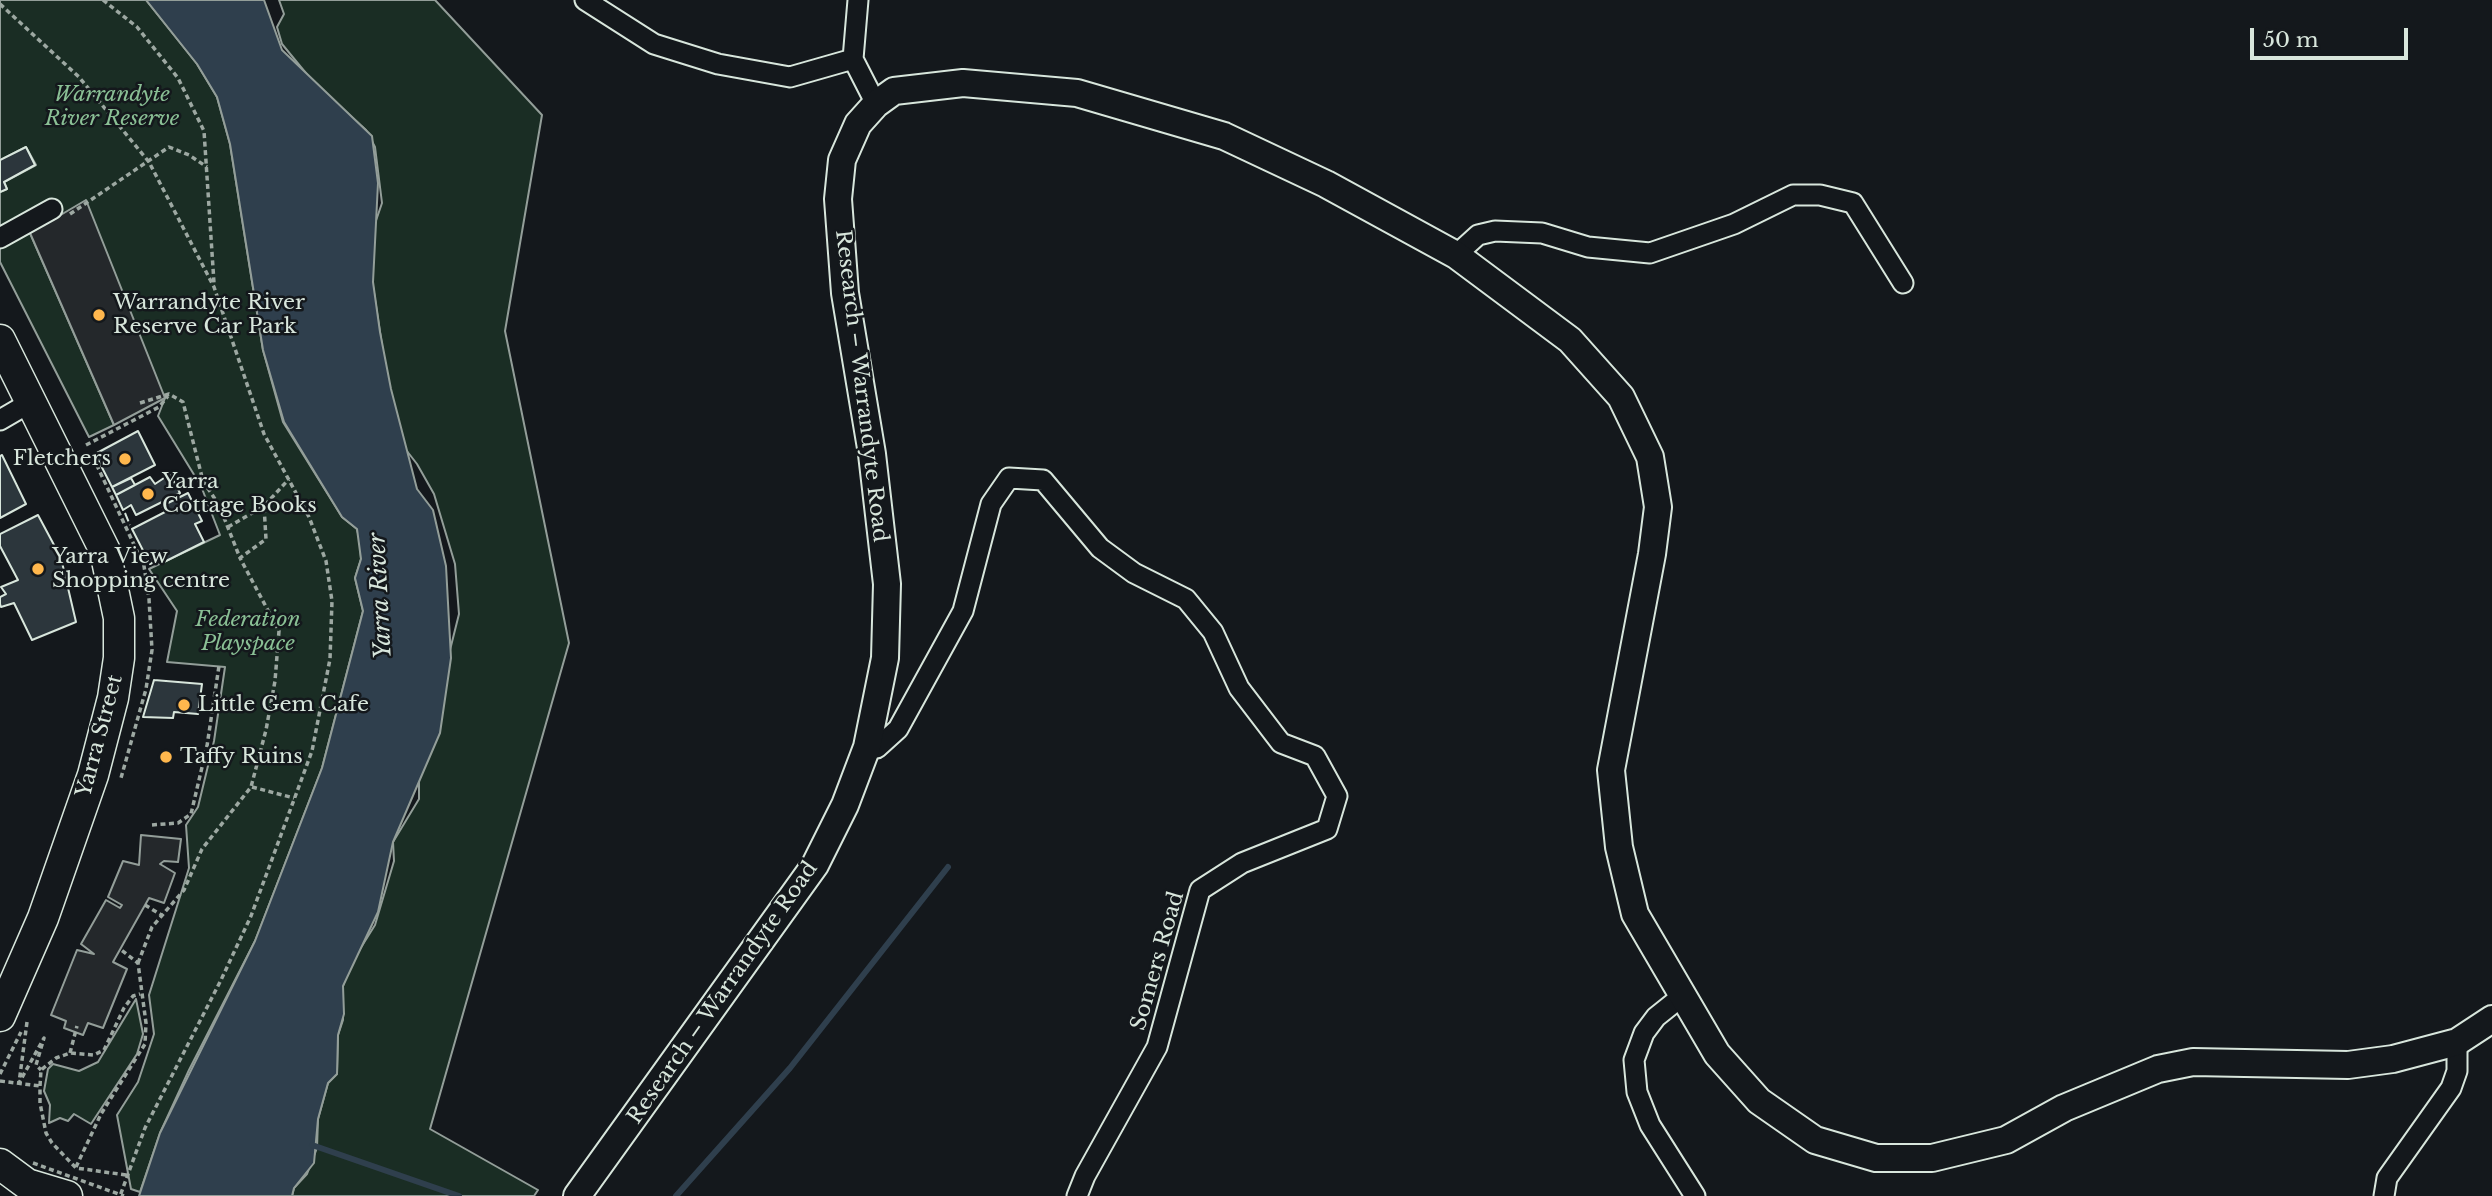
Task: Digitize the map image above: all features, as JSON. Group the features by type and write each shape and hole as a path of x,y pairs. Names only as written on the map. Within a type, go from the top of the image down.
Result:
{"main road":[{"name":"Research – Warrandyte Road","path":"577,1196 815,865 845,805 867,747 885,658 887,584 872,454 845,293 838,200 842,160 858,124 876,104 894,92 963,83 1077,93 1224,136 1326,184 1456,255 1570,340 1621,397 1650,457 1658,508 1652,554 1611,770 1619,847 1636,914 1681,998 1717,1054 1759,1101 1815,1140 1876,1158 1932,1158 2006,1140 2064,1108 2158,1069 2193,1062 2348,1065 2393,1059 2457,1042 2492,1019"},
{"name":"Yarra Street","path":"0,340 105,551 119,618 119,658 113,698 93,775 43,918 14,1017"},
{"path":"0,1164 20,1179 69,1191"}],"street":[{"path":"585,0 654,44 718,64 790,77 853,59"},
{"path":"858,0 853,59 876,104"},
{"path":"1456,255 1478,235 1495,231 1542,233 1588,247 1650,253 1734,224 1793,195 1820,195 1853,202 1903,283"},
{"path":"0,238 60,212"},
{"path":"0,420 31,402"},
{"name":"Somers Road","path":"867,747 877,748 898,729 963,611 991,504 1009,478 1043,480 1100,548 1134,573 1186,599 1213,632 1239,688 1282,743 1315,756 1337,796 1327,829 1242,863 1200,890 1157,1047 1085,1176 1077,1196"},
{"path":"1681,998 1656,1017 1644,1033 1634,1060 1637,1092 1650,1125 1695,1196"},
{"path":"2384,1196 2388,1178 2451,1088 2457,1071 2457,1042"}],"path":[{"path":"103,0 137,27 178,78 204,131 214,286"},
{"path":"0,4 79,77 149,162 214,286 264,434 309,517 326,561 332,601 331,659 312,751 251,916 145,1128 122,1196 20,1179"},
{"path":"60,212 169,148 189,155 207,167"},
{"path":"69,1191 76,1168 102,1114 145,1044 146,1023 140,994 138,963 152,927 184,890 202,849 251,787 275,681 279,631 240,558 219,505 203,481 183,402 169,394 140,403"},
{"path":"86,444 159,407 169,394"},
{"path":"228,527 264,506 289,479"},
{"path":"240,558 267,539 264,506"},
{"path":"152,825 178,823 191,814 207,746 219,666"},
{"path":"251,787 295,797"},
{"path":"145,905 163,916"},
{"path":"120,949 138,963"},
{"path":"127,1176 76,1168 46,1133 40,1103 41,1070 56,1058 70,1053 94,1055 104,1050 124,1008 133,996 140,994"},
{"path":"14,1017 19,1083"},
{"path":"70,1053 77,1026"},
{"path":"19,1083 44,1038 36,1065 41,1070"},
{"path":"0,1081 40,1086"}],"green space":[{"name":"Warrandyte River Reserve","path":"0,0 146,0 197,64 217,97 230,144 263,350 283,422 342,517 357,529 360,542 361,559 355,578 363,611 322,768 255,941 160,1133 140,1192 131,1189 117,1115 138,1082 154,1034 149,995 189,868 186,825 198,807 214,741 225,667 167,662 177,611 149,569 220,535 201,486 158,416 165,398 30,233 114,425 89,437 0,262 0,192 7,189 4,182 36,165 26,147 0,160"},
{"path":"279,0 435,0 542,115 505,331 569,643 430,1129 538,1190 534,1196 292,1196 294,1188 307,1174 317,1148 318,1119 328,1083 337,1074 338,1035 343,1020 343,986 350,965 375,925 394,861 393,842 419,799 419,774 459,614 455,564 434,494 417,464 396,437 367,247 382,203 375,147 366,130 314,83 282,44 277,27 284,14"},
{"path":"136,999 143,1034 137,1054 91,1124 74,1114 68,1121 60,1118 49,1123 50,1105 44,1091 48,1069 53,1064 79,1071 98,1062"}],"shaded area":[{"name":"Warrandyte River Reserve Car Park","path":"86,200 165,398 114,425 30,233"},
{"path":"141,835 181,839 178,862 164,861 160,864 175,873 164,903 149,898 113,962 127,969 103,1028 88,1023 83,1035 64,1028 66,1021 51,1015 77,950 94,954 81,944 106,900 120,908 122,905 108,897 123,861 139,865"}],"water":[{"name":"Yarra River","path":"146,0 264,0 282,50 372,136 378,183 373,282 380,332 391,389 417,489 433,510 446,566 451,658 440,733 393,842 378,912 343,986 344,1014 338,1035 337,1074 328,1083 318,1119 314,1163 294,1188 292,1196 139,1196 160,1133 255,941 322,768 363,611 355,578 361,559 357,529 342,517 284,422 263,350 230,144 217,97 197,64"}],"building":[{"path":"26,147 35,165 4,182 7,189 0,192 0,160"},
{"name":"Fletchers","path":"138,431 155,465 112,487 95,454"},
{"path":"2,455 26,504 0,518 0,456"},
{"name":"Yarra Cottage Books","path":"170,474 180,493 136,515 131,505 123,510 116,495 150,477 155,484"},
{"path":"131,478 135,485 116,495 112,487"},
{"path":"188,493 202,521 195,524 204,542 164,562 162,558 150,564 132,529 165,512 162,506"},
{"name":"Yarra View Shopping centre","path":"38,515 61,558 76,622 32,640 14,603 1,607 0,604 0,597 6,594 1,587 18,580 0,546 0,534"},
{"path":"154,680 202,684 198,714 174,712 173,718 143,717"}],"waterway":[{"path":"676,1196 790,1068 948,867"},
{"path":"312,1145 459,1196"}],"fence":[{"path":"125,513 130,525"}],"place":[{"name":"Warrandyte River Reserve Car Park","path":"99,315"},
{"name":"Fletchers","path":"125,459"},
{"name":"Yarra Cottage Books","path":"148,494"},
{"name":"Yarra View Shopping centre","path":"38,569"},
{"name":"Little Gem Cafe","path":"184,705"},
{"name":"Taffy Ruins","path":"166,757"}],"park label":[{"name":"Federation Playspace","path":"248,632"}]}
